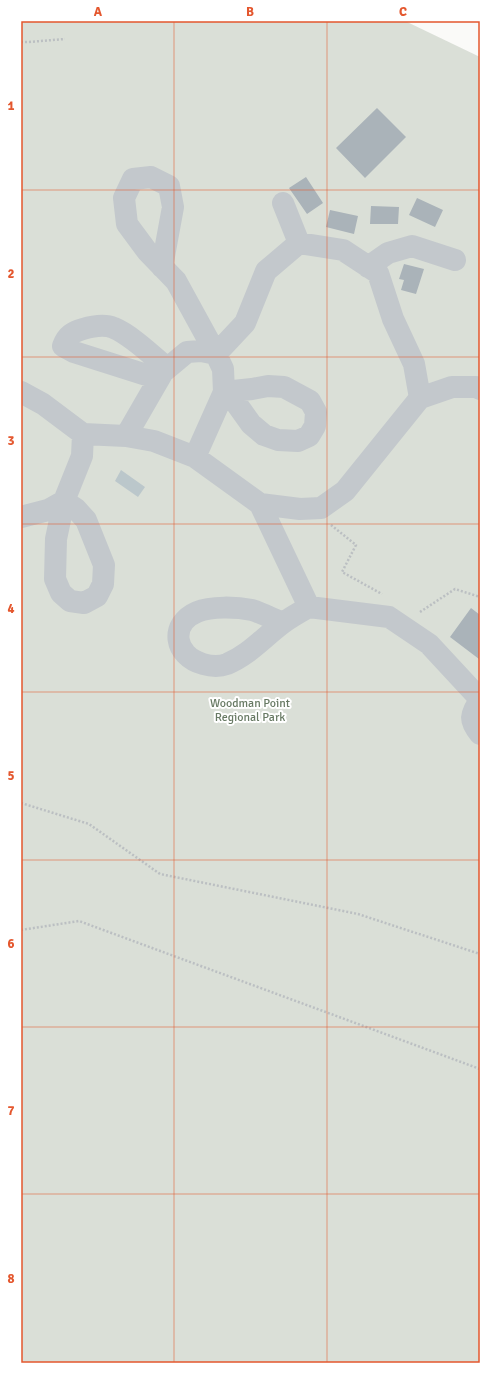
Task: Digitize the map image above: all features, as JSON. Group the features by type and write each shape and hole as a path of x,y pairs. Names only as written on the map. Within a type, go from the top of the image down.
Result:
{"lane":[{"path":"283,203 299,243"},
{"path":"216,354 245,323 266,271 299,243 343,250 378,273 393,319 414,364 420,398"},
{"path":"368,266 388,254 412,246 455,260"},
{"path":"162,267 176,281 223,369 224,392 195,457"},
{"path":"126,436 163,373 187,352 201,351 216,354"},
{"path":"260,504 300,509 321,508 345,491 420,398 452,387 476,386 480,388"},
{"path":"21,392 43,404 83,434 126,436 154,441 195,457 260,504 309,607"},
{"path":"21,517 48,510 64,501 82,456 83,434"},
{"path":"283,622 309,607 389,617 429,644 480,700 472,714 473,725 480,734"}],"path":[{"path":"21,42 65,39"},
{"path":"321,508 332,527 356,545 342,572 385,595"},
{"path":"403,626 416,615 454,589 480,597"},
{"path":"21,803 89,824 160,874 358,914 480,954"},
{"path":"21,930 79,921 480,1069"}],"green space":[{"name":"Woodman Point Regional Park","path":"21,21 405,21 480,57 480,1363 21,1363"}],"shaded area":[{"path":"121,470 145,487 138,497 115,481"}],"building":[{"path":"377,108 406,137 365,178 336,148"},
{"path":"306,177 323,203 307,214 289,188"},
{"path":"417,198 443,210 435,227 409,215"},
{"path":"371,206 399,207 398,224 370,224"},
{"path":"330,210 358,216 354,234 326,227"},
{"path":"404,264 424,269 416,294 401,290 404,280 399,279"},
{"path":"471,608 480,615 479,659 450,637"}]}
